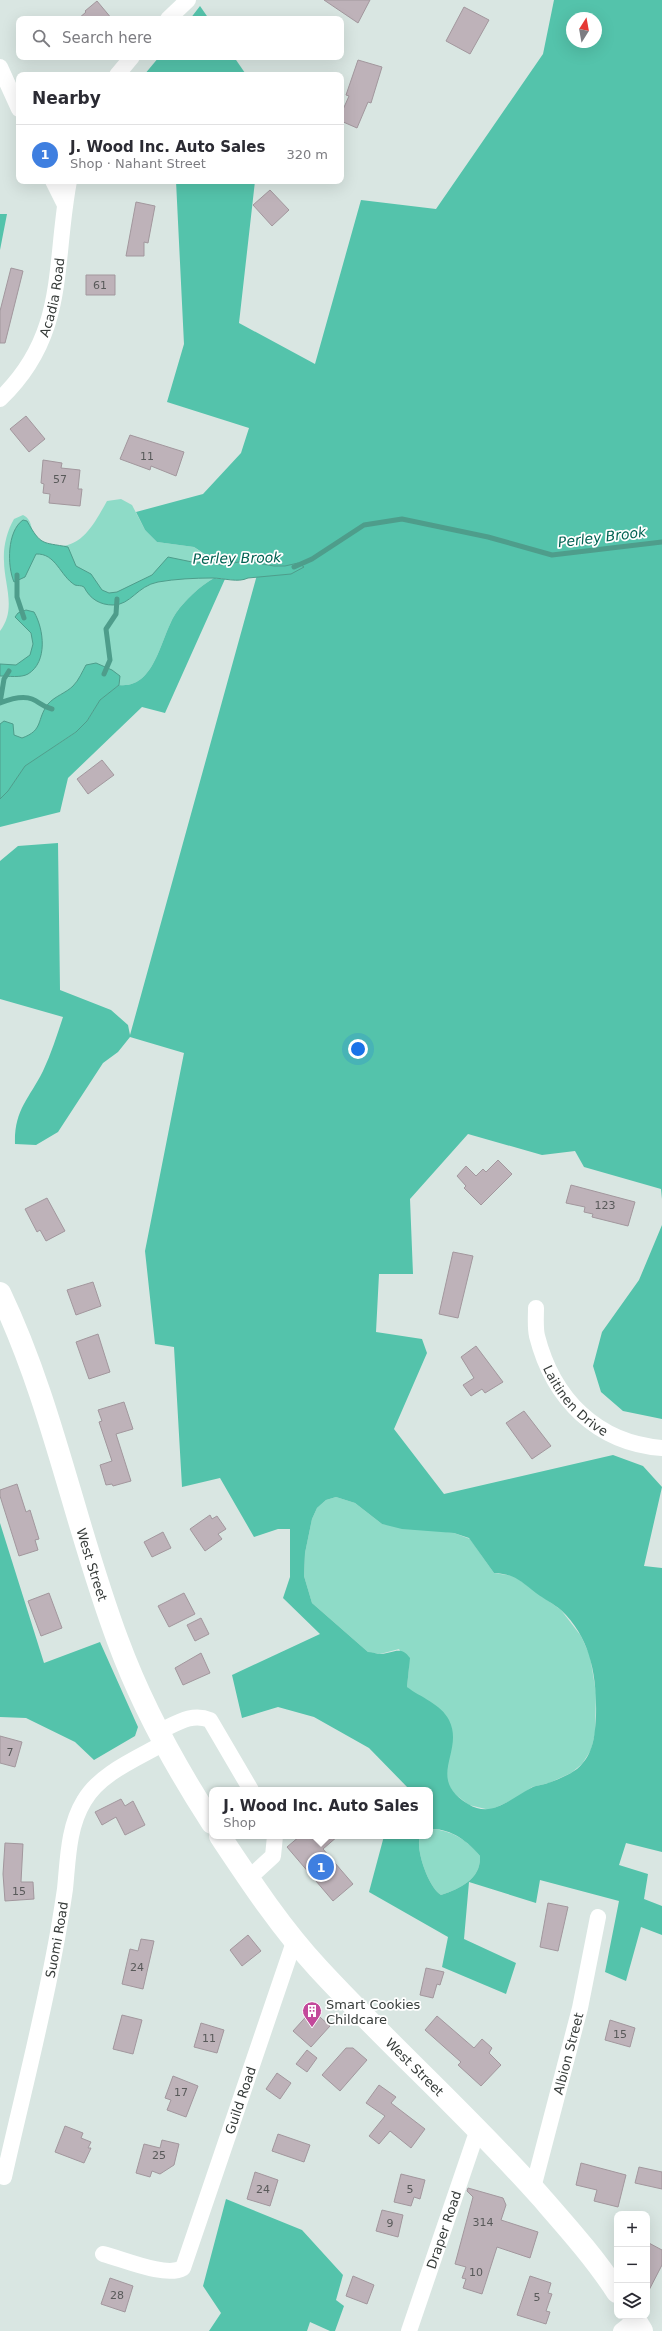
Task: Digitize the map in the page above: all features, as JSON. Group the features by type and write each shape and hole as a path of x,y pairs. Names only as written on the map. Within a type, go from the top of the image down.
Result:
{"main road":[{"name":"West Street","path":"0,1293 26,1353 118,1641 142,1699 161,1738 209,1819"},
{"name":"West Street","path":"222,1839 249,1878 317,1967 416,2069 478,2129 533,2188 577,2238 614,2288"}],"street":[{"path":"171,16 188,0"},
{"path":"120,72 130,60"},
{"path":"0,67 16,102"},
{"path":"54,184 65,205"},
{"name":"Acadia Road","path":"0,399 24,374 44,335 54,298 68,184"},
{"name":"Laitinen Drive","path":"536,1308 537,1334 542,1353 554,1378 569,1402 589,1422 614,1437 641,1447 662,1448"},
{"name":"Suomi Road","path":"4,2177 55,1950 62,1910 68,1853 78,1811 84,1800 104,1780 191,1717 200,1717 210,1720 249,1787"},
{"path":"249,1878 270,1861 273,1856 275,1839"},
{"name":"Albion Street","path":"533,2188 580,2008 598,1917"},
{"name":"Guild Road","path":"104,2254 169,2272 177,2272 183,2268 295,1939"},
{"name":"Draper Road","path":"409,2331 478,2129"}],"shaded area":[{"path":"554,0 662,0 662,1199 661,1189 584,1167 575,1151 542,1155 468,1134 410,1199 413,1274 379,1274 376,1332 422,1339 427,1353 394,1429 444,1494 613,1455 643,1466 662,1487 644,1566 662,1568 662,1852 626,1843 619,1865 648,1874 644,1899 662,1906 662,1935 641,1927 626,1981 605,1972 619,1901 540,1880 536,1903 469,1882 464,1939 516,1963 506,1994 442,1967 448,1937 369,1892 383,1839 420,1839 419,1850 424,1868 432,1885 441,1895 468,1882 477,1871 480,1856 470,1845 458,1836 445,1831 433,1829 433,1787 407,1787 369,1748 314,1717 278,1707 242,1718 232,1675 320,1634 283,1598 290,1577 290,1529 278,1529 254,1537 220,1478 182,1487 174,1347 155,1344 145,1251 184,1053 130,1037 118,1052 103,1063 58,1132 36,1145 15,1144 17,1122 23,1105 46,1065 63,1017 0,999 0,861 18,846 58,843 60,990 111,1010 128,1025 130,1035 260,564 245,561 221,565 194,547 157,542 145,530 136,512 203,494 241,453 249,428 167,402 184,344 176,184 255,184 239,323 315,364 361,200 436,209 543,54","holes":["336,1497 355,1503 382,1524 402,1529 454,1533 469,1538 494,1573 507,1575 517,1579 561,1610 571,1621 586,1646 593,1673 596,1701 596,1722 593,1742 586,1759 579,1767 562,1778 533,1787 509,1801 493,1808 477,1808 468,1804 455,1794 449,1784 447,1774 453,1743 453,1732 449,1720 436,1705 407,1687 410,1658 407,1654 400,1651 381,1654 368,1652 312,1603 304,1576 305,1553 312,1519 317,1508 326,1500"]},
{"path":"200,6 207,16 192,16"},
{"path":"156,60 236,60 244,72 146,72"},
{"path":"0,214 7,214 0,250"},
{"path":"121,499 132,505 145,530 157,542 194,547 217,564 214,578 193,594 176,613 170,623 155,660 141,679 131,684 119,685 0,799 0,631 5,623 9,605 4,556 9,529 14,519 23,515 30,522 33,533 40,541 51,545 62,546 71,544 86,534 107,501"},
{"path":"23,520 27,521 39,539 43,542 68,547 76,566 91,574 102,590 109,593 117,592 152,575 168,557 197,563 208,561 221,565 245,561 274,566 285,566 298,563 304,567 291,574 240,580 199,578 158,582 145,587 125,602 108,605 92,598 84,587 75,585 65,576 53,561 43,555 36,554 25,577 14,582 10,567 11,540 18,525"},
{"path":"214,578 225,579 165,713 142,707 68,778 60,812 0,827 0,799 8,791 25,766 76,732 87,721 100,700 119,685 131,684 141,679 155,660 170,623 176,613 193,594"},
{"path":"26,610 34,612 40,627 42,645 39,662 28,674 18,676 0,676 0,664 16,665 30,655 33,644 31,633 15,617 18,613"},
{"path":"96,663 112,670 120,676 119,685 100,700 87,721 76,732 25,766 8,791 0,799 0,724 4,721 13,724 14,735 22,738 34,732 48,704 73,686 79,679 86,665"},
{"path":"662,1225 662,1419 623,1411 601,1392 593,1366 602,1332 639,1280"},
{"path":"336,1497 355,1503 382,1524 454,1533 470,1539 494,1573 514,1576 561,1610 581,1636 590,1656 596,1693 595,1733 591,1750 582,1764 571,1773 549,1783 532,1787 517,1798 490,1810 469,1805 451,1791 407,1687 409,1667 399,1649 380,1654 368,1652 312,1603 304,1576 305,1553 312,1519 317,1508 326,1500"},
{"path":"0,1523 44,1663 100,1642 138,1727 135,1736 94,1760 75,1742 26,1718 0,1717"},
{"path":"433,1829 445,1831 458,1837 470,1845 480,1856 477,1871 468,1882 462,1886 441,1895 432,1885 424,1868 419,1850 420,1839 433,1839"},
{"path":"226,2199 302,2230 343,2275 336,2300 344,2306 335,2331 330,2331 310,2322 307,2331 209,2331 221,2313 203,2286"}],"building":[{"path":"324,0 370,0 358,23"},
{"path":"97,1 110,16 81,16 86,12 85,11"},
{"path":"464,7 489,20 470,54 446,41"},
{"path":"358,60 382,67 371,103 368,102 357,128 344,122 344,107 349,96 346,95"},
{"path":"270,190 289,210 272,226 253,205"},
{"path":"136,202 155,206 148,243 144,242 144,256 126,256"},
{"path":"11,268 23,271 5,343 0,343 0,311"},
{"path":"86,275 115,275 115,295 86,295"},
{"path":"26,416 45,439 29,452 10,429"},
{"path":"130,435 184,452 176,476 151,466 150,470 120,459"},
{"path":"43,460 62,463 61,468 80,470 78,489 82,489 80,506 49,503 50,494 43,493 44,484 41,483"},
{"path":"102,760 114,775 88,794 77,779"},
{"path":"498,1160 512,1174 481,1205 464,1188 466,1186 457,1176 466,1166 476,1176 483,1169 486,1172"},
{"path":"571,1185 635,1202 628,1226 592,1217 593,1214 584,1212 585,1207 566,1203"},
{"path":"47,1198 65,1231 46,1241 40,1230 37,1232 25,1209"},
{"path":"453,1252 473,1256 458,1318 439,1314"},
{"path":"93,1282 101,1306 76,1315 67,1290"},
{"path":"98,1334 110,1372 89,1379 76,1342"},
{"path":"476,1346 503,1382 485,1393 482,1389 471,1396 463,1385 474,1378 461,1357"},
{"path":"124,1402 133,1429 116,1434 131,1481 113,1486 112,1484 106,1485 100,1465 112,1461 99,1422 102,1421 98,1410"},
{"path":"524,1411 551,1446 532,1459 506,1423"},
{"path":"17,1484 26,1512 30,1510 39,1539 35,1540 38,1550 19,1556 0,1496 0,1490"},
{"path":"210,1515 212,1519 217,1516 226,1529 218,1534 222,1539 205,1551 190,1529"},
{"path":"163,1532 171,1548 152,1557 144,1542"},
{"path":"49,1593 62,1628 41,1636 28,1601"},
{"path":"184,1593 195,1614 169,1627 158,1606"},
{"path":"201,1618 209,1634 195,1641 187,1625"},
{"path":"201,1653 210,1673 183,1685 175,1668"},
{"path":"0,1736 22,1742 15,1767 0,1763"},
{"path":"121,1799 125,1806 133,1801 145,1825 125,1835 116,1817 102,1825 95,1812"},
{"path":"296,1839 335,1839 323,1849 353,1884 333,1901 287,1847"},
{"path":"5,1843 23,1844 21,1882 33,1882 34,1899 5,1901 3,1874"},
{"path":"548,1903 568,1907 558,1951 540,1947"},
{"path":"248,1935 261,1951 242,1966 230,1950"},
{"path":"141,1939 154,1941 143,1989 122,1984 130,1949 138,1951"},
{"path":"426,1968 444,1972 440,1985 437,1984 433,1998 420,1995"},
{"name":"Smart Cookies Childcare","path":"312,2010 330,2026 311,2047 293,2031"},
{"path":"122,2015 142,2020 133,2054 113,2049"},
{"path":"437,2016 474,2048 482,2039 492,2048 489,2053 501,2065 481,2086 458,2065 461,2062 425,2030"},
{"path":"610,2020 635,2028 630,2047 605,2040"},
{"path":"201,2023 224,2030 217,2053 194,2047"},
{"path":"346,2048 353,2048 367,2060 340,2091 322,2075"},
{"path":"307,2050 317,2058 307,2072 296,2064"},
{"path":"277,2073 291,2083 280,2099 266,2089"},
{"path":"173,2076 198,2086 186,2117 167,2110 171,2100 165,2098"},
{"path":"379,2085 396,2097 391,2103 425,2129 411,2148 390,2131 379,2144 369,2136 385,2116 366,2103"},
{"path":"65,2126 83,2133 81,2138 91,2142 88,2148 91,2148 84,2163 55,2152"},
{"path":"278,2134 310,2145 304,2162 272,2151"},
{"path":"162,2140 179,2144 174,2165 160,2174 152,2171 150,2177 136,2173 144,2144 160,2148"},
{"path":"581,2163 626,2175 618,2207 594,2201 597,2190 576,2185"},
{"path":"639,2167 662,2172 662,2189 635,2183"},
{"path":"255,2172 278,2180 270,2206 247,2199"},
{"path":"401,2174 425,2180 420,2199 414,2197 411,2206 394,2202"},
{"path":"468,2188 503,2198 506,2205 501,2220 538,2232 530,2258 497,2247 482,2294 463,2288 466,2279 462,2278 466,2267 455,2264 473,2197 467,2191"},
{"path":"382,2210 403,2215 398,2237 376,2231"},
{"path":"650,2244 662,2250 662,2265 650,2288"},
{"path":"353,2276 374,2285 367,2304 346,2296"},
{"path":"530,2276 551,2283 548,2293 552,2294 546,2311 550,2312 546,2324 517,2315"},
{"path":"110,2278 133,2286 125,2312 101,2304"}],"waterway":[{"name":"Perley Brook","path":"294,567 312,559 364,525 402,519 488,537 552,555 662,542"},
{"name":"Perley Brook","path":"17,575 17,597 24,618"},
{"path":"104,674 110,660 106,629 116,614 117,599"},
{"path":"0,703 4,679 9,671"},
{"path":"0,703 24,697 37,701 45,707 52,709"}],"place":[{"name":"J. Wood Inc. Auto Sales","path":"321,1867"},
{"name":"Smart Cookies Childcare","path":"312,2028"}]}
